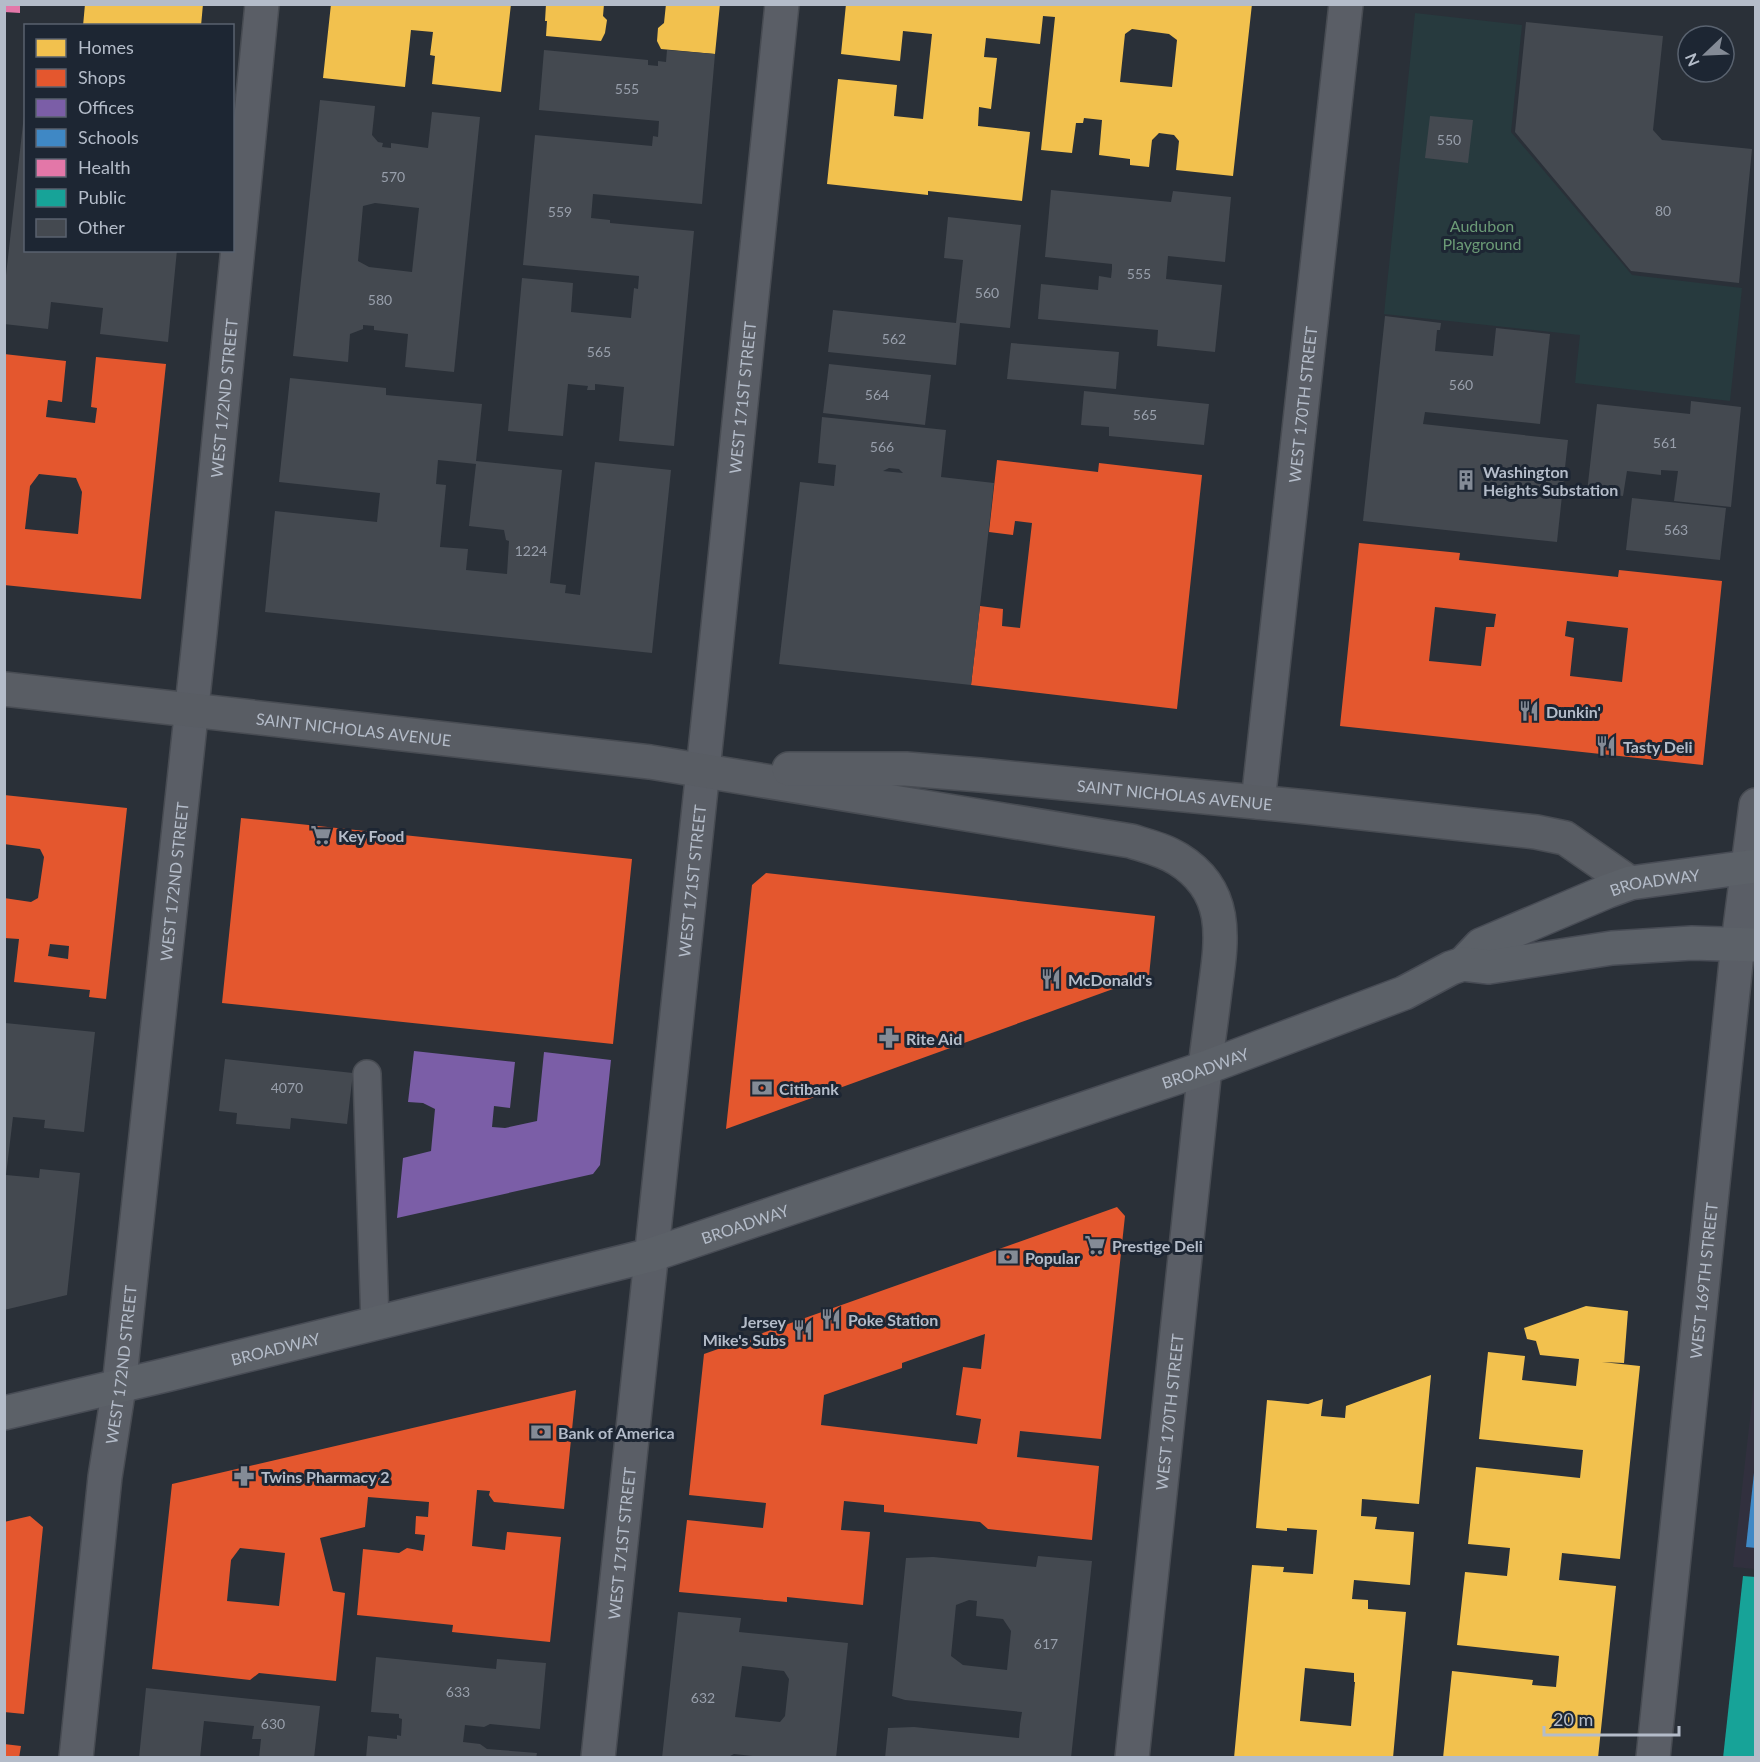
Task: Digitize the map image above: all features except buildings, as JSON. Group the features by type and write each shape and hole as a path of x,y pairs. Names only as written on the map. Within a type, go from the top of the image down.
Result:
{"main road":[{"name":"SAINT NICHOLAS AVENUE","path":"4,689 703,770 1105,835 1158,850 1181,860 1196,873 1209,888 1216,903 1221,941 1205,1068"},
{"name":"SAINT NICHOLAS AVENUE","path":"703,770 906,769 1258,802 1536,832 1565,838 1630,883"},
{"name":"BROADWAY","path":"1463,964 1481,945 1630,883 1751,866"},
{"name":"BROADWAY","path":"4,1413 119,1387 651,1255 1205,1068 1404,993 1463,964 1489,967 1612,948 1692,943 1747,944"}],"street":[{"name":"WEST 172ND STREET","path":"76,1758 105,1477 119,1387 192,709 262,4"},
{"name":"WEST 171ST STREET","path":"598,1758 782,4"},
{"name":"WEST 170TH STREET","path":"1258,802 1346,4"},
{"name":"WEST 169TH STREET","path":"1653,1758 1747,944 1755,805"},
{"name":"WEST 170TH STREET","path":"1132,1758 1205,1068"}],"lane":[{"path":"367,1074 375,1323"}],"shaded area":[{"path":"1755,1375 1755,1569 1733,1567"}],"green space":[{"name":"Audubon Playground","path":"1415,13 1522,25 1511,132 1632,275 1742,288 1730,401 1575,383 1580,335 1384,314"}],"place":[{"name":"Washington Heights Substation","path":"1466,480"},
{"name":"Dunkin'","path":"1529,711"},
{"name":"Tasty Deli","path":"1606,746"},
{"name":"Key Food","path":"321,835"},
{"name":"McDonald's","path":"1051,979"},
{"name":"Rite Aid","path":"889,1038"},
{"name":"Citibank","path":"762,1088"},
{"name":"Prestige Deli","path":"1095,1245"},
{"name":"Popular","path":"1008,1257"},
{"name":"Poke Station","path":"831,1319"},
{"name":"Jersey Mike's Subs","path":"803,1330"},
{"name":"Bank of America","path":"541,1432"},
{"name":"Twins Pharmacy 2","path":"244,1476"}]}
